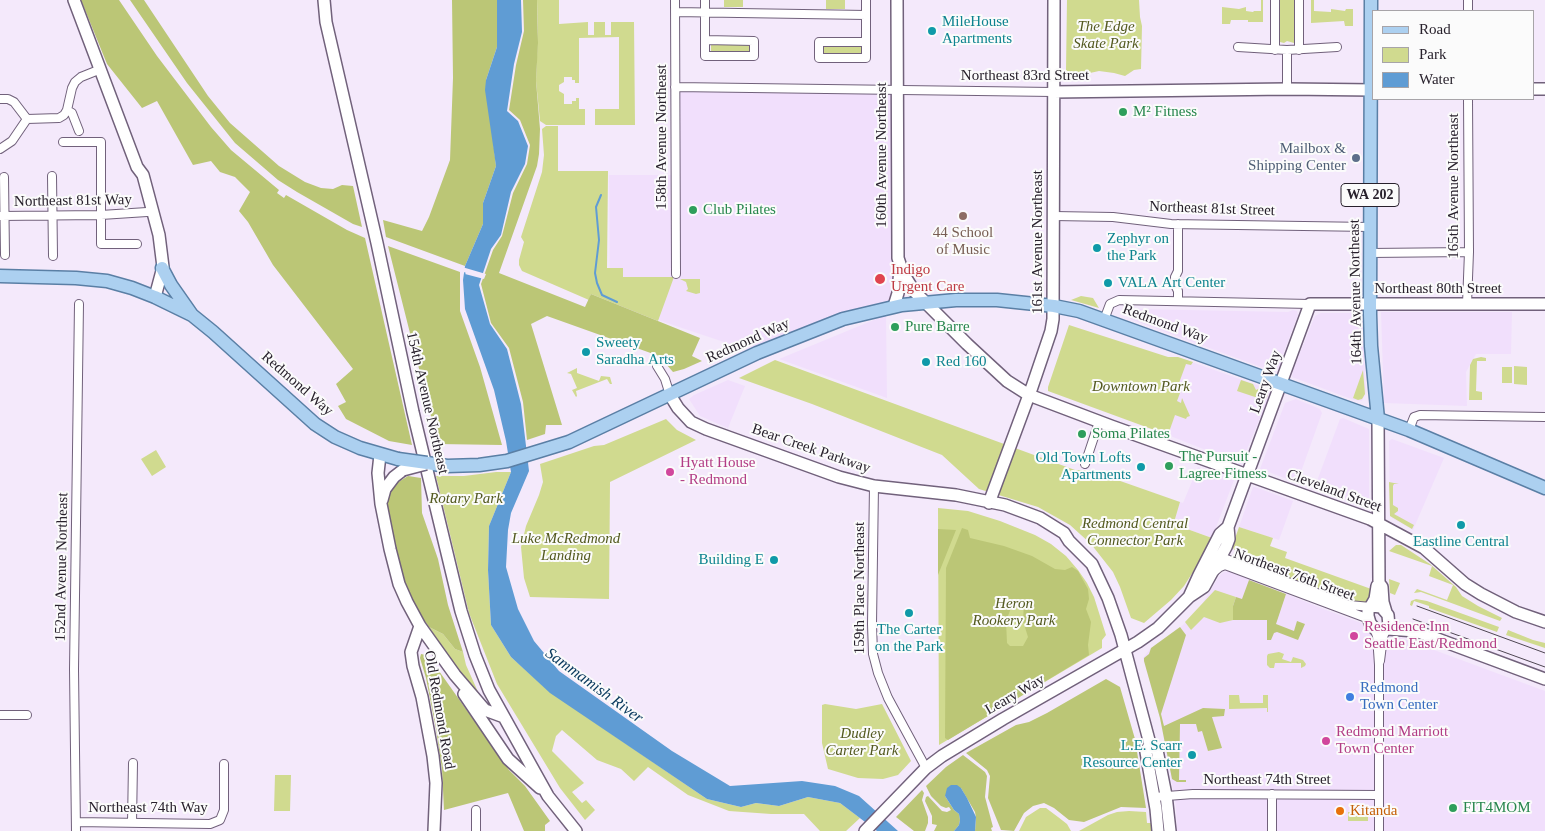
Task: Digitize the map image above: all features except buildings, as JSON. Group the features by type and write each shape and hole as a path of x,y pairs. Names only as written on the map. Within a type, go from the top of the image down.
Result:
{"main road":[{"name":"164th Avenue Northeast","path":"1371,0 1370,305 1371,346 1378,419"},
{"path":"162,268 171,285 192,315"},
{"name":"Redmond Way","path":"0,276 76,278 107,281 155,297 192,315 214,332 315,424 335,437 380,454 400,464 427,463 447,466 479,465 507,461 569,442 757,353 818,327 894,306 956,300 997,300 1072,309 1282,383 1408,430 1545,488"}],"street":[{"path":"74,0 138,167 143,175 159,235 162,268 155,297"},
{"name":"154th Avenue Northeast","path":"324,0 326,22 377,243 413,412 461,611 475,655 489,690 548,796"},
{"name":"158th Avenue Northeast","path":"675,0 676,274"},
{"path":"705,0 705,12 705,40 705,56 754,56 754,40 705,40"},
{"path":"866,0 866,15 866,42 866,58 819,58 820,42 866,42"},
{"name":"160th Avenue Northeast","path":"897,0 897,241 900,266 908,283 925,303"},
{"name":"161st Avenue Northeast","path":"989,503 1051,331 1054,306 1054,0"},
{"path":"1275,0 1275,50"},
{"path":"1299,0 1299,50"},
{"path":"675,12 866,15"},
{"path":"1238,47 1260,47 1264,50 1310,50 1315,47 1337,47"},
{"path":"1287,50 1287,89"},
{"path":"27,119 59,118 64,115 75,82 81,77 101,69"},
{"name":"Northeast 83rd Street","path":"675,87 1053,92 1287,89 1372,90"},
{"path":"0,99 8,99 14,102 27,119"},
{"name":"165th Avenue Northeast","path":"1467,304 1469,252 1468,100"},
{"path":"67,110 72,113 79,131"},
{"path":"0,149 12,141 27,119"},
{"path":"63,142 101,142 101,244 137,244"},
{"path":"138,167 137,176 153,232 160,249"},
{"path":"52,176 53,256"},
{"path":"4,177 2,216 5,255"},
{"name":"Northeast 81st Way","path":"2,216 101,215 147,212"},
{"name":"Northeast 81st Street","path":"1054,216 1113,217 1178,224 1370,227"},
{"path":"1178,224 1178,271 1175,277 1178,301"},
{"path":"1370,253 1469,252"},
{"path":"894,306 898,293 900,266"},
{"name":"Northeast 80th Street","path":"1104,320 1108,306 1114,301 1370,305 1545,304"},
{"name":"Cleveland Street","path":"925,303 996,371 1019,390 1100,422 1379,523 1424,548 1465,584 1481,594 1516,612 1545,622"},
{"name":"152nd Avenue Northeast","path":"76,831 74,660 79,304"},
{"name":"Leary Way","path":"865,831 926,768 942,756 1125,650 1158,628 1189,597 1204,587 1229,539 1228,527 1310,304"},
{"path":"657,366 670,395"},
{"name":"Bear Creek Parkway","path":"670,395 684,417 691,422 839,477 874,486 956,495 1005,505 1040,518 1064,533 1069,541 1092,564 1108,598 1125,650 1150,744 1157,750 1166,796 1170,831"},
{"path":"1408,430 1414,417 1420,415 1545,417"},
{"name":"164th Avenue Northeast","path":"1372,606 1376,599 1376,587 1379,583 1378,419"},
{"path":"1084,464 1100,422"},
{"path":"380,454 378,473 381,504 399,584 407,602 420,626 455,675 485,710 504,718"},
{"path":"381,504 385,489 394,477 400,464"},
{"name":"159th Place Northeast","path":"874,486 873,654 878,674 888,698 926,768"},
{"name":"Leary Way","path":"1189,597 1220,534 1228,527"},
{"path":"1194,585 1213,560 1218,556 1221,557"},
{"name":"Northeast 76th Street","path":"1221,557 1349,605 1372,606"},
{"name":"Northeast 76th Street","path":"1211,575 1220,567 1226,565 1371,624"},
{"name":"164th Avenue Northeast","path":"1379,583 1382,587 1383,602 1387,613"},
{"path":"1379,831 1379,665 1377,636 1371,624 1368,611 1372,606 1378,606 1396,621 1409,625 1416,632"},
{"path":"1379,665 1390,622 1387,613"},
{"path":"1371,624 1380,631 1387,629 1416,632 1545,679"},
{"name":"Old Redmond Road","path":"420,626 411,652 412,666 422,697 433,756 436,783 434,831"},
{"path":"455,675 466,697 508,759 548,796 576,831"},
{"path":"0,715 27,715"},
{"name":"Bear Creek Parkway","path":"1150,744 1146,752 1158,831"},
{"path":"132,823 133,762"},
{"name":"Northeast 74th Way","path":"76,822 210,824 220,820 224,810 224,764"},
{"name":"Northeast 74th Street","path":"1154,797 1193,794 1379,795"},
{"path":"1272,794 1272,831"},
{"path":"476,810 476,831"}],"shaded area":[{"path":"675,87 897,90 897,301 757,353 610,304 609,175 676,175"},
{"path":"1133,309 1288,312 1293,310 1297,311 1298,315 1280,367 1275,372 1130,319"},
{"path":"1381,312 1512,312 1511,354 1476,354 1466,372 1467,406 1384,403"},
{"path":"1321,313 1356,313 1362,316 1366,392 1362,401 1354,400 1292,377 1293,370 1315,316"},
{"path":"886,315 887,398 779,359"},
{"path":"1186,360 1268,389 1267,401 1241,464 1168,435 1175,414 1178,384"},
{"path":"728,380 745,386 728,428 700,416 689,399"},
{"path":"1296,399 1320,409 1322,413 1297,483 1269,472 1260,471 1285,403"},
{"path":"1343,418 1369,429 1369,509 1314,489 1340,419"},
{"path":"1392,439 1444,458 1413,530 1392,518 1390,513 1389,441"},
{"path":"1198,467 1234,480 1212,538 1176,525 1175,519 1180,502 1183,503"},
{"path":"1253,487 1293,501 1279,540 1239,527"},
{"name":"Redmond Town Center","path":"1229,571 1326,610 1545,691 1545,831 1177,831 1176,806 1160,718 1143,658 1150,649 1169,637 1184,624 1202,604 1220,575"}],"green space":[{"path":"81,0 119,0 157,56 231,150 279,190 277,193 284,198 286,195 347,230 365,238 412,445 389,441 346,419 338,406 346,402 336,384 353,369 273,265 248,222 239,211 250,192 235,177 220,172 211,161 193,165 157,101 142,108 107,64"},
{"path":"130,0 144,0 208,96 230,123 279,166 305,182 321,188 333,189 342,185 353,186 362,227 353,224 278,180 235,143 187,83"},
{"path":"452,0 497,0 497,47 486,80 496,166 483,203 483,224 465,266 386,237 383,220 422,231 450,160 453,78"},
{"path":"523,0 537,0 538,43 536,81 540,129 539,154 537,166 499,273 585,307 591,294 700,338 692,356 702,361 673,372 659,356 547,316 531,324 562,425 546,425 545,434 527,440 523,402 509,348 491,323 481,284 493,250 502,236 513,193 527,164 530,145 520,120 509,110 516,65 524,31"},
{"path":"537,0 559,0 559,24 588,22 588,35 594,35 594,22 605,22 605,35 611,35 611,22 634,22 635,125 595,125 595,109 619,109 619,37 579,38 579,83 575,83 572,77 564,77 564,82 559,85 559,91 564,94 564,104 572,104 572,101 576,101 576,98 579,98 579,109 585,109 585,125 546,125 540,121 536,81"},
{"path":"724,0 743,0 743,7 724,7"},
{"path":"826,0 845,0 845,9 826,9"},
{"name":"The Edge Skate Park","path":"1067,0 1139,0 1142,26 1141,69 1134,70 1125,76 1099,71 1076,79 1066,70"},
{"path":"1261,0 1263,0 1263,22 1231,20 1230,24 1222,24 1222,7 1239,9 1246,7 1246,11 1261,11"},
{"path":"1280,0 1295,0 1294,43 1280,42"},
{"path":"1311,0 1314,0 1314,11 1331,12 1331,9 1345,11 1346,9 1353,9 1353,26 1345,26 1344,21 1311,23"},
{"path":"711,42 752,44 752,53 711,54"},
{"path":"862,44 862,55 821,54 822,45"},
{"path":"546,126 558,126 558,171 608,171 607,268 623,268 623,277 674,277 658,321 591,294 589,300 522,271 519,260 524,242 521,237 542,172 544,155 542,129"},
{"path":"388,246 460,272 460,311 480,367 502,445 438,444"},
{"path":"680,279 700,279 700,293 696,294 686,291 688,289 686,282"},
{"path":"1081,296 1093,298 1099,308 1071,300"},
{"name":"Downtown Park","path":"1069,325 1168,357 1178,357 1193,362 1191,365 1186,364 1179,383 1183,385 1177,401 1181,403 1182,398 1190,416 1186,419 1175,415 1168,435 1048,391"},
{"path":"1486,358 1486,361 1477,361 1476,391 1482,392 1482,400 1469,400 1470,365 1473,359"},
{"name":"Redmond Central Connector Park","path":"775,360 1075,470 1089,470 1180,502 1175,519 1176,525 1212,538 1184,586 1171,600 1144,623 1131,618 1113,572 1091,544 1070,525 1038,507 979,489 942,455 812,404 739,378"},
{"path":"1514,366 1527,367 1527,385 1514,384"},
{"path":"1502,367 1512,367 1512,383 1502,383"},
{"path":"577,368 577,373 599,381 601,376 610,377 612,384 607,379 576,391 576,397 572,390 577,388 571,374 567,373"},
{"path":"1363,370 1365,394 1362,399 1358,400 1353,398"},
{"path":"1241,380 1253,384 1256,390 1262,387 1267,390 1267,397 1264,400 1237,391"},
{"name":"Luke McRedmond Landing","path":"666,419 677,430 696,440 610,482 609,599 530,597 524,578 521,547 526,526 543,482 540,464 594,446 604,445"},
{"path":"156,450 166,467 152,476 141,459"},
{"name":"Rotary Park","path":"511,472 489,526 488,570 491,625 511,657 550,692 707,799 741,807 756,803 779,806 808,797 840,803 860,818 846,831 820,831 804,814 729,811 688,795 648,767 634,781 621,769 597,760 562,730 556,736 552,751 584,783 572,792 582,803 586,800 595,810 585,820 560,788 497,684 469,613 436,476 464,476"},
{"path":"408,476 421,478 422,513 438,559 448,605 463,652 455,649 443,634 429,627 407,590 385,504 392,486"},
{"path":"1389,482 1399,484 1394,484 1393,486 1393,505 1398,508 1398,511 1394,514 1414,525 1412,529 1390,516"},
{"name":"Heron Rookery Park","path":"938,508 968,511 1000,521 1035,535 1051,544 1066,556 1087,583 1094,597 1106,635 1102,640 1102,648 939,745"},
{"path":"1239,527 1273,538 1270,546 1287,552 1285,558 1374,590 1367,603 1355,604 1246,562 1232,547"},
{"name":"Heron Rookery Park","path":"962,528 968,530 970,538 1004,546 1032,556 1055,569 1065,570 1072,567 1078,571 1088,589 1089,599 1086,609 1091,622 1088,645 1089,655 948,740 945,738 946,568","holes":["1021,600 1024,603 1023,621 1028,637 1023,646 1010,646 1007,643 1006,621 1013,603"]},
{"path":"938,529 956,530 938,575"},
{"path":"1396,545 1401,545 1430,564 1456,587 1462,596 1502,618 1500,621 1421,592 1414,593 1417,589 1447,600 1453,585 1429,576 1432,566 1389,551"},
{"path":"1389,579 1400,583 1395,595 1390,593"},
{"path":"1249,580 1286,594 1276,624 1294,631 1297,621 1305,624 1298,640 1277,632 1274,633 1271,640 1267,640 1267,620 1233,620 1233,606 1236,597 1242,599"},
{"path":"1215,590 1236,597 1233,606 1233,620 1220,623 1204,617 1191,630 1185,622"},
{"path":"1416,599 1427,601 1499,627 1497,632 1414,601 1412,606 1410,605 1411,601"},
{"path":"429,627 443,634 455,649 463,652 466,665 483,703 470,688"},
{"path":"1180,627 1186,635 1161,714 1164,726 1203,708 1225,709 1224,716 1212,717 1222,748 1208,751 1202,731 1198,732 1196,724 1180,724 1179,780 1186,780 1186,782 1177,782 1172,779 1160,718 1144,661 1151,648"},
{"path":"1508,630 1545,643 1545,648 1506,635"},
{"path":"1279,652 1284,654 1282,659 1291,662 1293,657 1303,660 1306,664 1301,668 1301,663 1275,663 1274,668 1270,668 1267,665 1268,654"},
{"path":"421,654 426,655 439,671 509,770 525,786 550,821 545,825 545,831 524,831 508,793 444,810 442,769 426,678 420,658"},
{"path":"1106,679 1120,687 1135,739 1146,808 1121,807 1084,822 1069,820 1044,803 1033,806 1024,813 1014,831 1001,830 988,798 990,776 987,770 966,753 1016,725 1029,722 1047,713"},
{"path":"1229,695 1239,695 1240,703 1263,703 1263,695 1268,695 1268,712 1267,708 1229,709"},
{"name":"Dudley Carter Park","path":"882,704 911,761 898,775 883,779 858,778 828,769 822,743 822,705 856,709"},
{"path":"963,755 985,772 987,776 985,797 993,827 991,828 992,831 975,831 975,812 961,788 945,796 959,814 959,825 954,831 934,831 937,825 932,824 932,816 925,801 926,797 928,796 942,811 947,812 951,810 949,807 941,806 931,796 926,786 946,767"},
{"path":"275,775 291,775 290,811 274,811"},
{"path":"922,790 924,793 922,800 928,817 928,823 925,831 914,831 896,817"},
{"path":"1040,808 1046,808 1067,824 1071,831 1019,831 1026,817"},
{"path":"1129,811 1146,812 1147,823 1151,823 1152,831 1079,831 1108,815"},
{"path":"1348,812 1368,812 1368,821 1348,821"}],"water":[{"path":"497,0 521,0 522,32 514,64 507,111 518,121 528,146 525,164 511,192 501,235 491,249 479,285 490,324 507,349 521,404 529,471 511,513 506,567 518,609 534,641 559,671 672,751 730,786 802,781 835,786 859,796 898,831 877,831 840,803 808,797 779,806 756,803 741,807 707,799 550,693 511,657 491,625 488,570 489,526 511,472 494,390 465,309 463,280 465,266 483,224 483,203 496,166 485,90 486,80 497,47"},
{"path":"951,785 957,785 961,788 967,798 976,817 975,831 954,831 959,825 959,814 945,796 947,788"}],"pier":[{"path":"462,267 486,274 484,279 465,274 462,271"}],"waterway":[{"path":"601,195 596,207 599,240 595,273 602,295 617,302"}],"tram line":[{"path":"1417,606 1545,653"},
{"path":"1413,619 1545,667"}],"place":[{"name":"MileHouse Apartments","path":"932,31"},
{"name":"M² Fitness","path":"1123,112"},
{"name":"Mailbox & Shipping Center","path":"1356,158"},
{"name":"Club Pilates","path":"693,210"},
{"name":"44 School of Music","path":"963,216"},
{"name":"Zephyr on the Park","path":"1097,248"},
{"name":"Indigo Urgent Care","path":"880,279"},
{"name":"VALA Art Center","path":"1108,283"},
{"name":"Pure Barre","path":"895,327"},
{"name":"Sweety Saradha Arts","path":"586,352"},
{"name":"Red 160","path":"926,362"},
{"name":"Soma Pilates","path":"1082,434"},
{"name":"The Pursuit - Lagree Fitness","path":"1169,466"},
{"name":"Old Town Lofts Apartments","path":"1141,467"},
{"name":"Hyatt House - Redmond","path":"670,472"},
{"name":"Eastline Central","path":"1461,525"},
{"name":"Building E","path":"774,560"},
{"name":"The Carter on the Park","path":"909,613"},
{"name":"Residence Inn Seattle East/Redmond","path":"1354,636"},
{"name":"Redmond Town Center","path":"1350,697"},
{"name":"Redmond Marriott Town Center","path":"1326,741"},
{"name":"L.E. Scarr Resource Center","path":"1192,755"},
{"name":"FIT4MOM","path":"1453,808"},
{"name":"Kitanda","path":"1340,811"}],"water label":[{"name":"Sammamish River","path":"594,686"}]}
